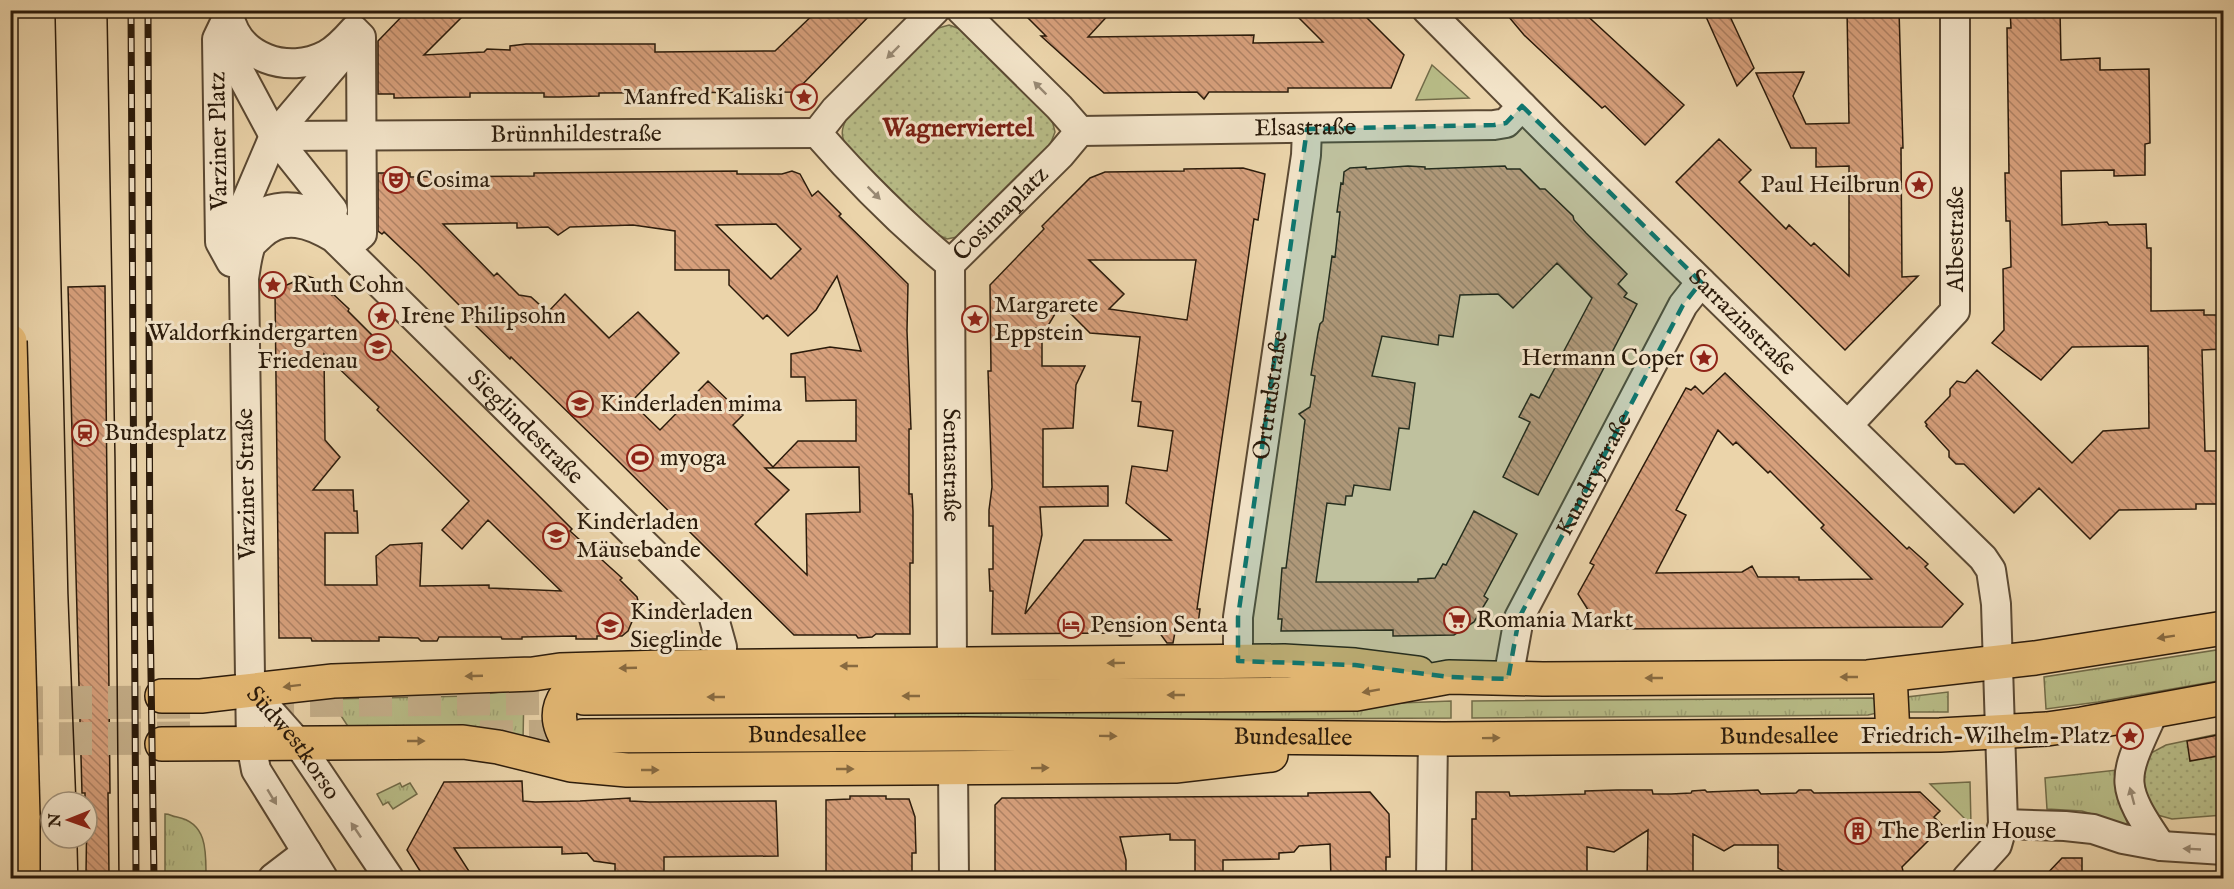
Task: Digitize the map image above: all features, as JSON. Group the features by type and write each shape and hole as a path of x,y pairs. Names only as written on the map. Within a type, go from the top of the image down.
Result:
{"main road":[{"path":"10,341 23,879"},
{"path":"1999,662 2223,628"},
{"path":"592,767 566,740 559,717 567,694 588,684 722,666 1238,661 1355,664 1449,677"},
{"name":"Bundesallee","path":"588,684 1356,694 1449,677 1508,679 1890,675 1999,662"},
{"path":"162,696 201,696 333,681 533,674 560,670 588,684"},
{"path":"1890,675 1893,735"},
{"path":"2001,731 2082,724 2223,698"},
{"name":"Bundesallee","path":"583,736 977,734 1433,739 1893,735 2001,731"},
{"path":"162,744 464,742 498,747 555,761 627,770 953,769 1175,766 1269,755 1311,738"}],"street":[{"path":"246,10 249,23 257,34 283,46 298,47 314,44 332,33 349,40 351,135 362,234 347,230"},
{"path":"817,133 836,110 935,10"},
{"path":"961,10 1059,107 1080,131"},
{"name":"Sarrazinstraße","path":"1427,10 1983,558 1991,570 1996,604 2001,731"},
{"name":"Albestraße","path":"1848,425 1955,311 1954,10"},
{"name":"Varziner Platz","path":"347,230 310,199 285,197 265,200 248,210 229,235 220,242 220,37 229,14 234,30 247,47 265,59 280,63 300,63 318,59 349,40"},
{"name":"Varziner Platz","path":"220,37 274,136 347,230"},
{"name":"Varziner Platz","path":"347,230 313,211 278,208 250,222 235,246 231,262 229,235 274,136 349,40"},
{"name":"Elsastraße","path":"1080,131 1494,125 1506,123 1522,106"},
{"name":"Ortrudstraße","path":"1238,661 1238,617 1306,156 1307,129"},
{"name":"Cosimaplatz","path":"817,133 836,156 950,264 1060,155 1080,131"},
{"name":"Brünnhildestraße","path":"351,135 817,133"},
{"path":"274,136 351,135"},
{"name":"Varziner Straße","path":"251,690 244,278 252,244 266,230 282,222 301,223 321,230 334,238 347,230"},
{"name":"Sieglindestraße","path":"347,230 712,611 722,647 722,666"},
{"name":"Sentastraße","path":"950,264 952,664"},
{"name":"Kundrystraße","path":"1508,679 1519,618 1683,305 1701,282"},
{"name":"Südwestkorso","path":"251,690 298,743 389,879"},
{"name":"Südwestkorso","path":"251,690 251,744 256,770 323,879"},
{"path":"2154,711 2133,757 2129,790 2137,810 2161,846"},
{"path":"1967,879 1997,845 2003,824 2001,731"},
{"path":"1431,879 1433,739"},
{"path":"953,769 954,879"},
{"path":"2003,824 2093,829 2123,839 2161,846 2223,850"},
{"path":"273,879 307,852"}],"highlighted area":[{"path":"1522,106 1701,282 1683,305 1519,618 1508,679 1449,677 1355,665 1238,661 1238,617 1307,129 1494,125 1506,123"}],"green space":[{"path":"949,25 960,29 1052,120 1055,132 1050,145 957,237 947,239 936,234 846,145 842,133 846,120 935,29"},
{"path":"1432,65 1469,98 1416,100"},
{"path":"2223,649 2223,680 2046,709 2044,677"},
{"path":"524,689 523,741 351,731 330,699 470,696"},
{"path":"1948,692 1948,712 1908,712 1907,697"},
{"path":"1872,698 1877,700 1877,713 1868,715 1472,718 1472,701"},
{"path":"1451,701 1451,718 895,721 895,711 1297,707"},
{"path":"2223,733 2223,815 2172,819 2154,814 2142,794 2143,767 2151,753 2166,745"},
{"path":"2117,770 2118,795 2128,825 2082,811 2047,809 2045,778"},
{"path":"1970,782 1971,825 1930,784"},
{"path":"400,783 402,787 410,783 417,794 393,809 388,802 383,805 377,794"},
{"path":"165,814 187,820 200,832 205,849 206,878 165,878"}],"building":[{"path":"408,10 469,10 424,55 484,52 487,49 510,50 510,46 526,44 655,44 655,52 775,51 818,10 875,10 795,92 599,93 599,96 559,97 544,97 544,93 470,93 470,97 394,98 394,94 378,94 378,41"},
{"path":"1020,10 1113,10 1088,37 1254,35 1253,43 1323,42 1291,10 1359,10 1404,55 1391,88 1288,88 1288,92 1209,92 1204,99 1197,92 1104,93 1041,36 1046,36"},
{"path":"1503,10 1581,10 1684,105 1645,145 1605,106 1602,108 1524,35"},
{"path":"1703,10 1727,10 1754,68 1737,86"},
{"path":"1847,10 1899,10 1903,148 1901,148 1902,277 1918,276 1845,350 1676,182 1719,139 1751,170 1739,182 1786,229 1789,225 1811,246 1814,243 1849,276 1849,166 1816,167 1816,148 1791,148 1756,73 1804,72 1793,96 1806,124 1849,123"},
{"path":"2010,10 2060,10 2061,60 2100,58 2100,70 2149,69 2150,143 2145,144 2145,175 2114,176 2114,170 2061,171 2062,225 2107,222 2109,225 2146,224 2147,248 2151,248 2151,311 2204,310 2204,315 2223,315 2223,349 2202,350 2205,451 2223,451 2223,504 2196,504 2196,509 2119,510 2090,539 2039,488 2014,513 1964,464 1956,464 1949,457 1949,451 1926,426 1925,422 1950,396 1950,389 1957,381 1965,383 1977,370 2072,463 2103,431 2149,428 2148,346 2072,347 2041,380 1992,343 2004,330 2003,269 2011,267 2010,221 2006,221 2005,173 2009,173 2007,28 2011,28"},
{"path":"1505,166 1507,169 1520,169 1573,216 1586,233 1627,274 1618,284 1627,293 1624,297 1637,304 1538,495 1503,477 1530,422 1519,417 1531,394 1539,398 1592,298 1557,263 1513,308 1498,294 1460,295 1453,337 1439,335 1438,345 1382,336 1372,376 1415,383 1409,429 1399,428 1390,490 1354,485 1352,496 1346,496 1345,505 1327,503 1316,582 1418,582 1418,579 1435,578 1443,564 1446,565 1474,511 1517,534 1484,596 1488,599 1474,622 1454,635 1393,636 1393,630 1281,631 1282,619 1278,619 1282,568 1286,568 1305,420 1299,414 1310,407 1315,376 1311,375 1320,324 1323,321 1332,256 1335,257 1340,212 1337,212 1344,172 1350,168 1425,167 1425,169"},
{"path":"1243,168 1265,174 1258,220 1254,219 1197,609 1200,609 1198,624 1187,632 1175,632 1173,643 1167,643 1159,632 1134,633 1131,636 1120,636 1117,633 992,634 993,591 990,591 989,569 993,569 993,526 989,526 992,487 988,371 991,371 990,285 1044,229 1042,226 1090,178 1105,172 1184,171 1184,169","holes":["1089,260 1196,260 1187,320 1109,309 1124,294","1061,304 1090,333 1140,337 1132,401 1141,402 1138,426 1173,431 1167,471 1132,466 1126,503 1171,540 1084,540 1025,614 1042,535 1040,507 1108,506 1108,486 1043,487 1043,429 1073,428 1076,385 1085,366 1042,366 1042,335 1034,328 1046,329"]},
{"path":"737,171 737,174 782,174 792,171 800,174 812,196 818,191 841,214 839,216 908,284 907,331 911,429 909,429 909,494 912,494 913,511 910,634 876,634 872,637 858,638 856,635 794,635 610,453 473,323 474,320 418,264 384,232 382,234 378,231 378,173 410,173 410,177 534,176 534,173","holes":["517,223 517,228 548,227 558,235 570,227 633,225 675,231 675,270 729,270 729,285 763,319 767,315 788,336 816,310 837,276 861,351 830,347 791,354 791,377 805,377 806,401 856,400 856,441 798,441 773,467 733,425 743,415 708,381 660,430 631,402 679,353 638,312 609,338 565,294 548,312 531,297 519,295 497,273 494,276 443,224","776,224 801,249 771,279 716,225","859,467 860,512 806,514 807,575 755,524 789,490 765,468"]},
{"path":"307,276 313,278 349,309 348,311 387,350 389,348 572,529 570,531 622,578 620,580 637,597 639,605 628,631 622,636 597,636 597,639 576,639 576,636 522,637 522,639 439,637 437,641 379,637 379,641 312,641 311,638 279,638 275,293 280,288","holes":["324,354 379,407 377,410 469,501 442,530 462,549 488,520 561,591 489,588 489,585 420,586 422,543 390,545 376,556 377,585 325,585 325,533 358,533 353,490 313,490 340,457 325,440"]},
{"path":"105,286 109,874 86,874 86,850 99,850 99,790 82,790 68,287"},
{"path":"1725,373 1907,549 1909,547 1928,564 1925,567 1963,604 1942,627 1600,629 1578,594 1594,565 1590,563 1686,388 1691,390 1695,386 1703,394","holes":["1718,430 1733,445 1736,442 1768,473 1770,471 1824,525 1821,528 1872,579 1799,580 1799,577 1758,577 1752,566 1742,572 1656,573 1686,515 1676,510"]},
{"path":"2223,734 2223,755 2190,761 2187,741"},
{"path":"522,781 523,801 535,802 630,798 630,801 650,802 776,801 778,856 664,857 664,879 615,879 615,864 594,861 587,853 562,854 562,847 454,848 474,879 425,879 407,850 444,782"},
{"path":"1652,790 1653,794 1691,793 1705,790 1707,792 1758,790 1761,794 1796,793 1799,790 1811,790 1814,793 1920,792 1940,811 1934,817 1943,826 1902,867 1903,871 1896,879 1797,879 1778,868 1778,845 1734,845 1724,851 1693,834 1693,879 1647,879 1648,830 1614,852 1587,847 1587,879 1472,879 1472,819 1476,819 1476,792 1509,792 1510,796 1585,794 1585,791"},
{"path":"1370,792 1389,814 1390,857 1386,857 1386,879 1331,879 1330,844 1299,846 1294,852 1279,853 1279,859 1223,860 1223,879 1195,879 1195,840 1170,840 1170,834 1120,837 1126,860 1126,879 995,879 995,805 1002,798 1308,796 1308,793"},
{"path":"850,796 886,796 886,799 909,799 915,817 916,853 912,853 912,879 826,879 826,800 850,799"},
{"path":"2062,858 2082,858 2082,879 2042,879"}],"tunnel":[{"path":"261,701 584,698"},
{"path":"10,703 192,702"},
{"path":"480,737 583,736"},
{"path":"10,739 192,738"}],"tram line":[{"path":"55,10 68,594 76,790"},
{"path":"107,10 115,457 119,878"},
{"path":"77,850 78,878"}],"railway":[{"path":"131,10 136,878"},
{"path":"148,10 150,607 154,878"}],"place":[{"name":"Manfred Kaliski","path":"804,97"},
{"name":"Cosima","path":"396,180"},
{"name":"Paul Heilbrun","path":"1919,185"},
{"name":"Ruth Cohn","path":"273,285"},
{"name":"Irene Philipsohn","path":"382,316"},
{"name":"Margarete Eppstein","path":"975,319"},
{"name":"Waldorfkindergarten Friedenau","path":"378,347"},
{"name":"Hermann Coper","path":"1704,358"},
{"name":"Kinderladen mima","path":"580,404"},
{"name":"Bundesplatz","path":"85,433"},
{"name":"myoga","path":"640,458"},
{"name":"Kinderladen Mäusebande","path":"556,536"},
{"name":"Romania Markt","path":"1457,620"},
{"name":"Pension Senta","path":"1071,625"},
{"name":"Kinderladen Sieglinde","path":"610,626"},
{"name":"Friedrich-Wilhelm-Platz","path":"2130,736"},
{"name":"The Berlin House","path":"1858,831"}],"district":[{"name":"Wagnerviertel","path":"958,128"}]}
